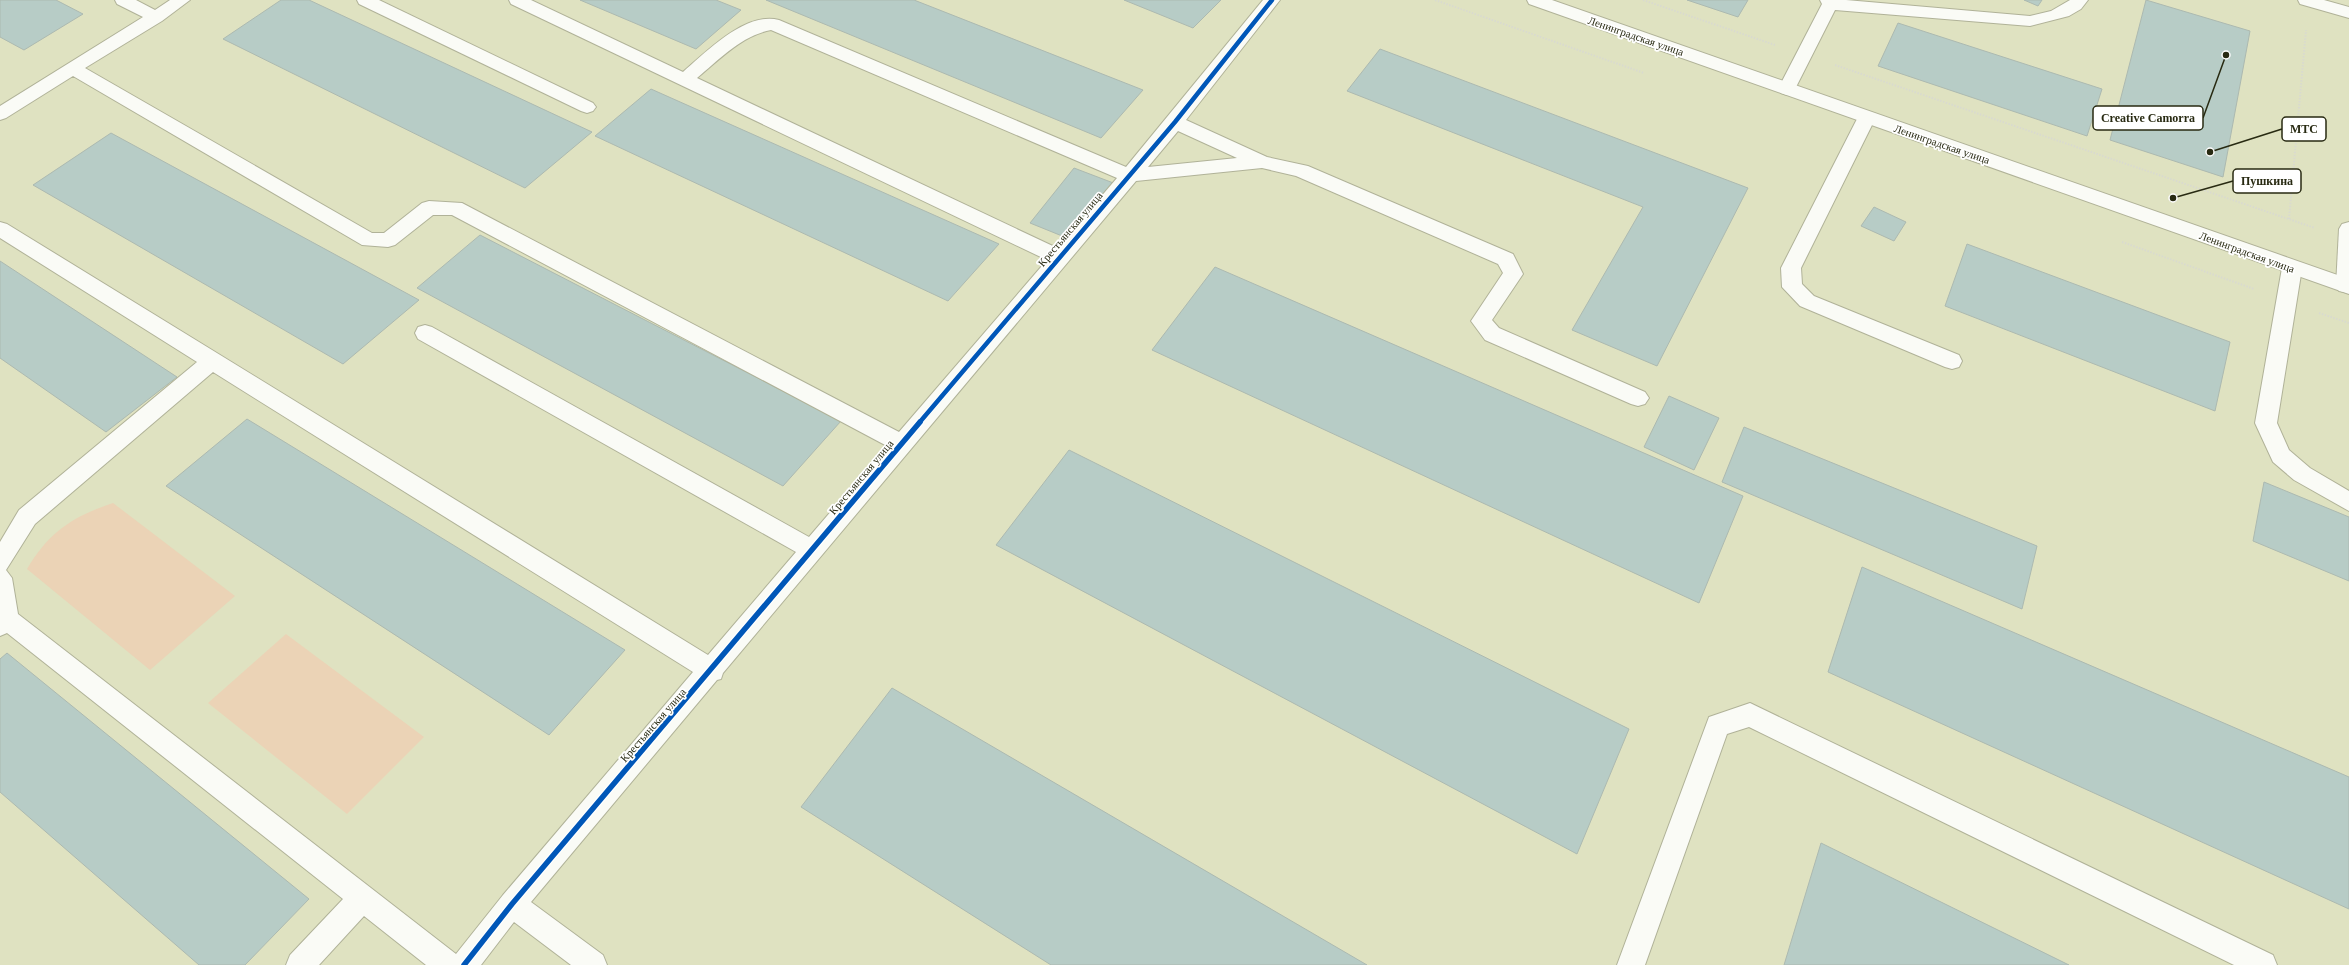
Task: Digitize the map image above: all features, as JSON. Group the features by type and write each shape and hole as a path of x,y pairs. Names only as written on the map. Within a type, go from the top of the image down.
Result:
{"main road":[{"path":"124,0 156,16"},
{"path":"0,114 182,0"},
{"path":"365,0 587,107"},
{"path":"517,0 1060,258"},
{"name":"Крестьянская улица","path":"464,965 512,904 712,671 1174,122 1272,0"},
{"name":"Ленинградская улица","path":"1534,0 2347,287"},
{"path":"1787,89 1829,2 2030,21 2054,18 2073,7 2080,0"},
{"path":"2307,0 2349,13"},
{"path":"685,79 734,38 753,28 773,24 1128,175 1262,162"},
{"path":"73,69 369,240 388,240 429,208 455,208 902,444"},
{"path":"1867,117 1791,268 1792,287 1807,301 1952,361"},
{"path":"1174,122 1262,162 1301,171 1506,259 1513,274 1482,321 1492,334 1638,398"},
{"path":"0,229 211,362 712,671"},
{"path":"2347,287 2349,234"},
{"path":"2292,268 2266,422 2281,456 2302,474 2349,502"},
{"path":"425,333 813,550"},
{"path":"0,562 27,517 211,362"},
{"path":"0,578 2,619 448,965"},
{"path":"1631,965 1718,725 1750,715 2263,965"},
{"path":"300,965 363,898"},
{"path":"512,904 593,965"}],"path":[{"path":"1642,0 2289,219 2349,234"},
{"path":"2289,219 2307,0"}],"shaded area":[{"path":"113,503 235,596 150,670 27,569 44,545 63,527 86,514"},
{"path":"286,634 424,737 347,814 208,703"}],"building":[{"path":"0,0 56,0 83,14 24,50 0,37"},
{"path":"281,0 309,0 592,132 525,188 223,39"},
{"path":"580,0 716,0 741,10 696,49"},
{"path":"766,0 914,0 1143,90 1101,138"},
{"path":"1124,0 1221,0 1193,28"},
{"path":"1687,0 1748,0 1738,17"},
{"path":"2024,0 2042,0 2038,6"},
{"path":"2146,0 2250,31 2223,177 2110,140"},
{"path":"1898,23 2102,89 2087,136 1878,66"},
{"path":"1380,49 1748,188 1657,366 1572,330 1643,207 1347,91"},
{"path":"651,89 999,244 948,301 595,136"},
{"path":"111,133 419,300 343,364 33,185"},
{"path":"1074,168 1116,184 1072,240 1030,223"},
{"path":"1874,207 1906,222 1894,241 1861,226"},
{"path":"480,235 841,421 783,486 417,288"},
{"path":"1967,244 2230,342 2215,411 1945,306"},
{"path":"0,261 177,377 106,432 0,358"},
{"path":"1215,267 1743,496 1699,603 1152,350"},
{"path":"1669,396 1719,418 1694,470 1644,447"},
{"path":"247,419 625,650 549,735 166,486"},
{"path":"1744,427 2037,546 2022,609 1722,482"},
{"path":"1069,450 1629,729 1577,854 996,545"},
{"path":"2264,482 2349,517 2349,581 2253,541"},
{"path":"1862,567 2349,777 2349,909 1828,672"},
{"path":"7,653 309,899 245,965 199,965 0,792 0,659"},
{"path":"892,688 1367,965 1051,965 801,807"},
{"path":"1821,843 2069,965 1784,965"}],"cycle path":[{"path":"464,965 512,904 1175,122 1272,0"}],"place":[{"name":"Creative Camorra","path":"2226,55"},
{"name":"МТС","path":"2210,152"},
{"name":"Пушкина","path":"2173,198"}]}
